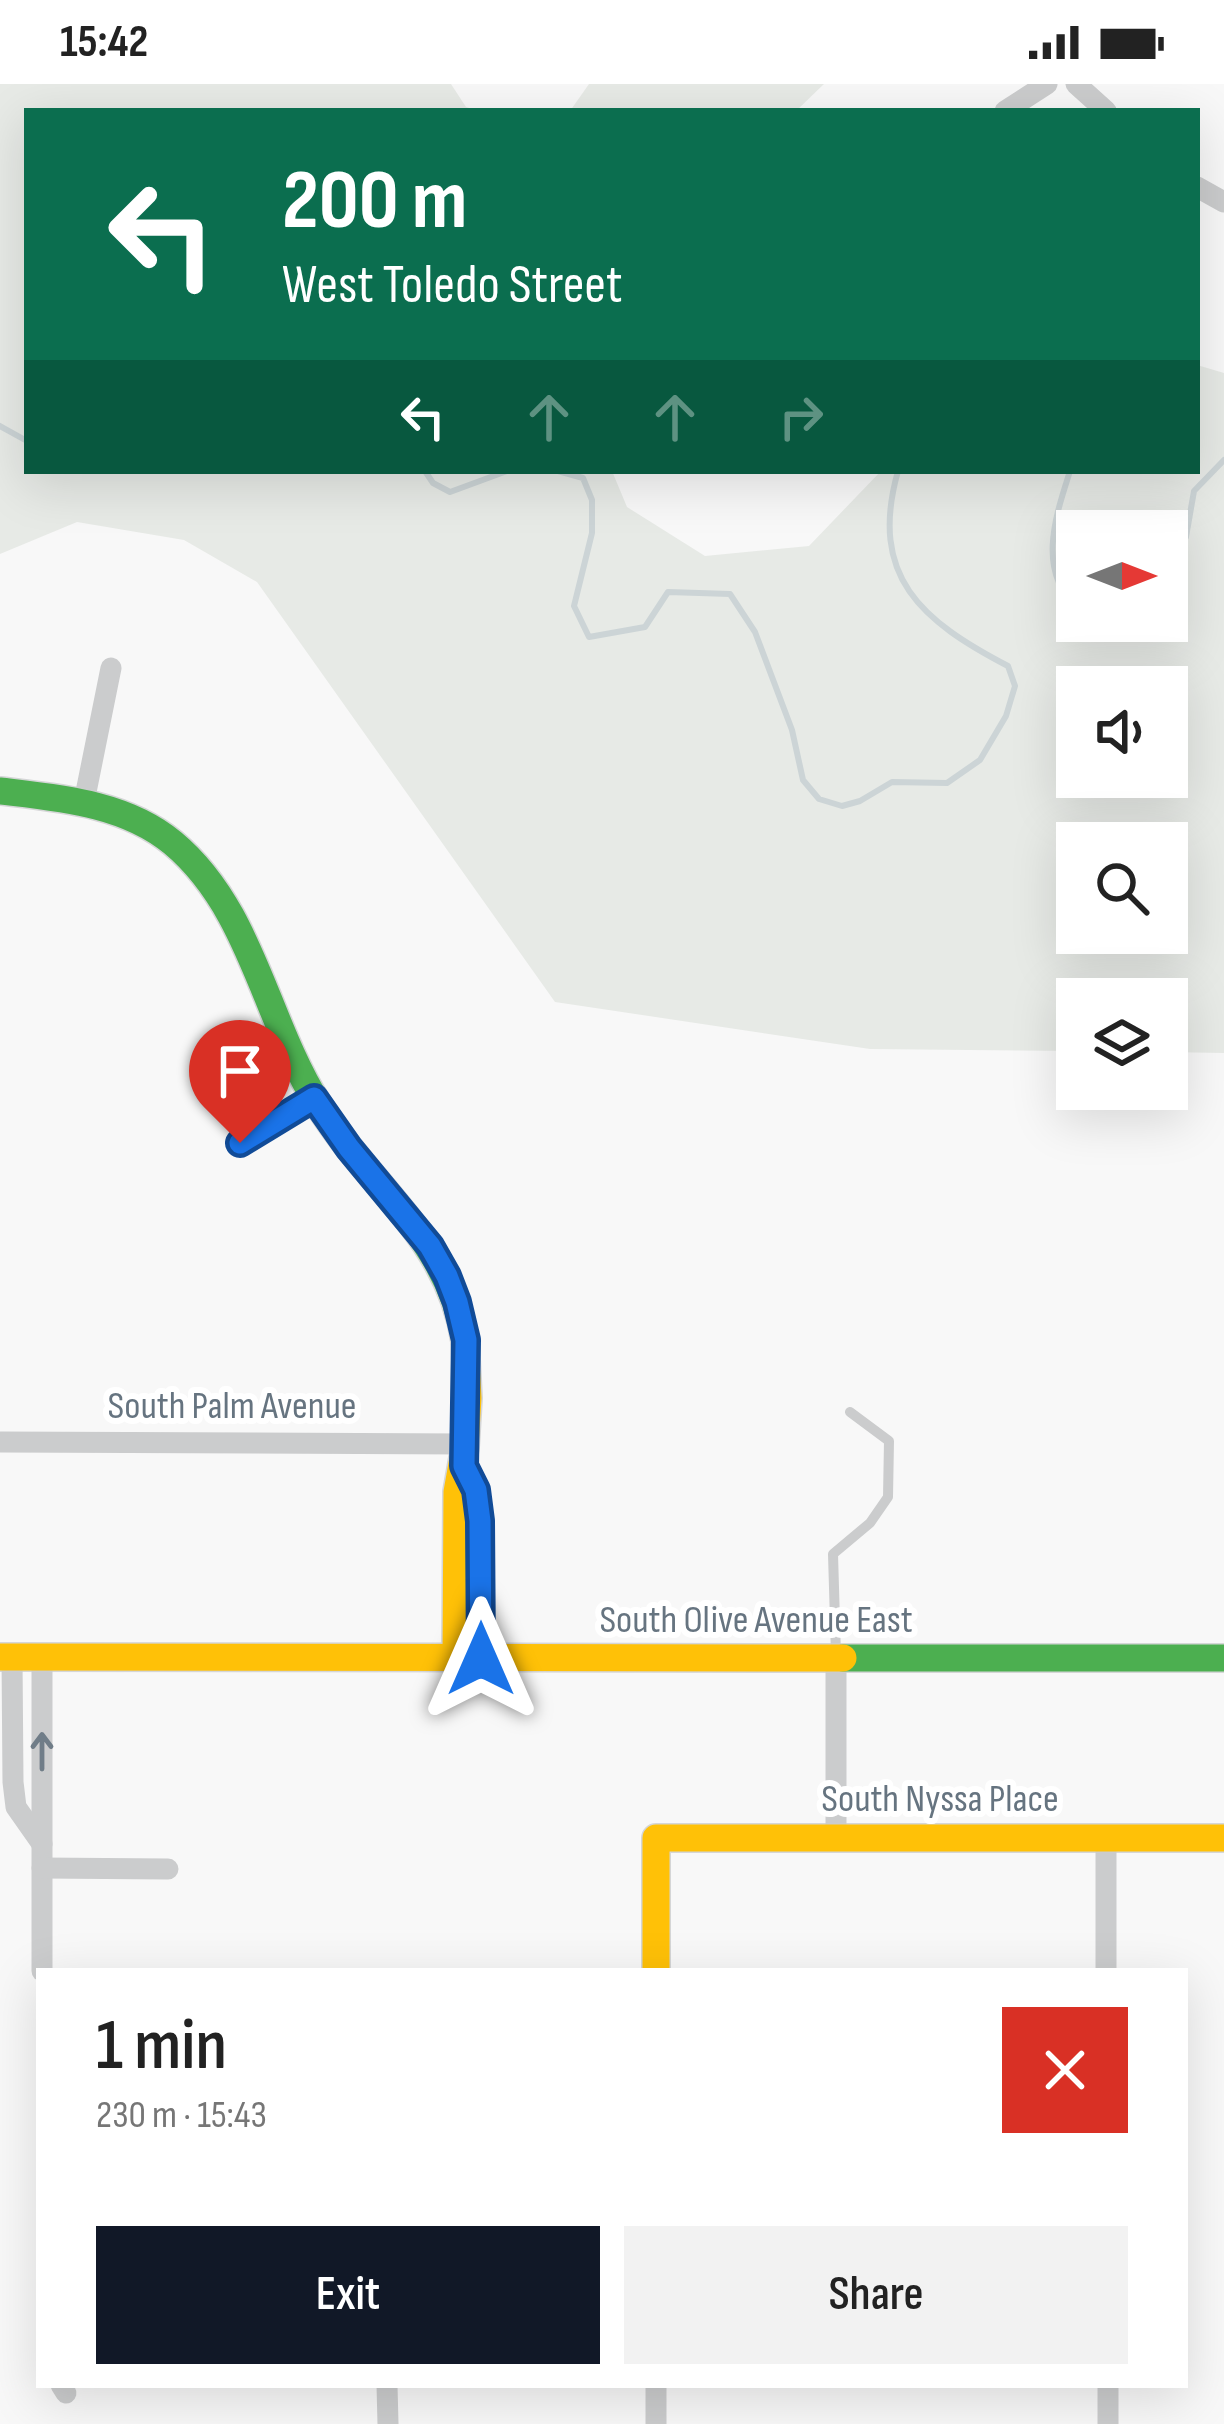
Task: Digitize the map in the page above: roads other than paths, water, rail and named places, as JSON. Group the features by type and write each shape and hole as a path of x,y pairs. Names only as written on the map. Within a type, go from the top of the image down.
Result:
{"street":[{"path":"1010,108 1046,84"},
{"path":"1076,84 1103,108"},
{"path":"84,802 111,668"},
{"path":"0,791 84,802 119,812 184,852 209,879 239,932 282,1038 314,1098 430,1246 447,1276 466,1340 464,1455 457,1492 468,1659"},
{"path":"240,1143 314,1098"},
{"name":"South Palm Avenue","path":"0,1442 464,1455"},
{"path":"6,1657 16,1808 42,1845"},
{"name":"South Olive Avenue East","path":"6,1657 1224,1658"},
{"path":"42,1657 42,1968"},
{"path":"836,1658 836,1838"},
{"name":"South Nyssa Place","path":"656,1968 656,1838 1224,1838"},
{"path":"1106,1838 1106,1968"},
{"path":"42,1868 168,1870"},
{"path":"386,2388 388,2424"},
{"path":"656,2388 656,2424"},
{"path":"1108,2388 1108,2424"}],"lane":[{"path":"836,1658 833,1555 870,1523 888,1497 889,1441 850,1412"}],"waterway":[{"path":"0,426 24,439"},
{"path":"1188,526 1194,491 1224,460"},
{"path":"427,474 450,492 499,474"},
{"path":"569,474 583,478 592,500 592,533 574,606 589,637 645,627 668,592 730,594 755,632 792,730 803,780 819,799 842,806 892,782 947,783 980,760 1006,716 1015,686 1008,666 950,631 910,591 890,540 897,474"},
{"path":"1059,510 1069,474"},
{"path":"1056,520 1056,573"}]}
